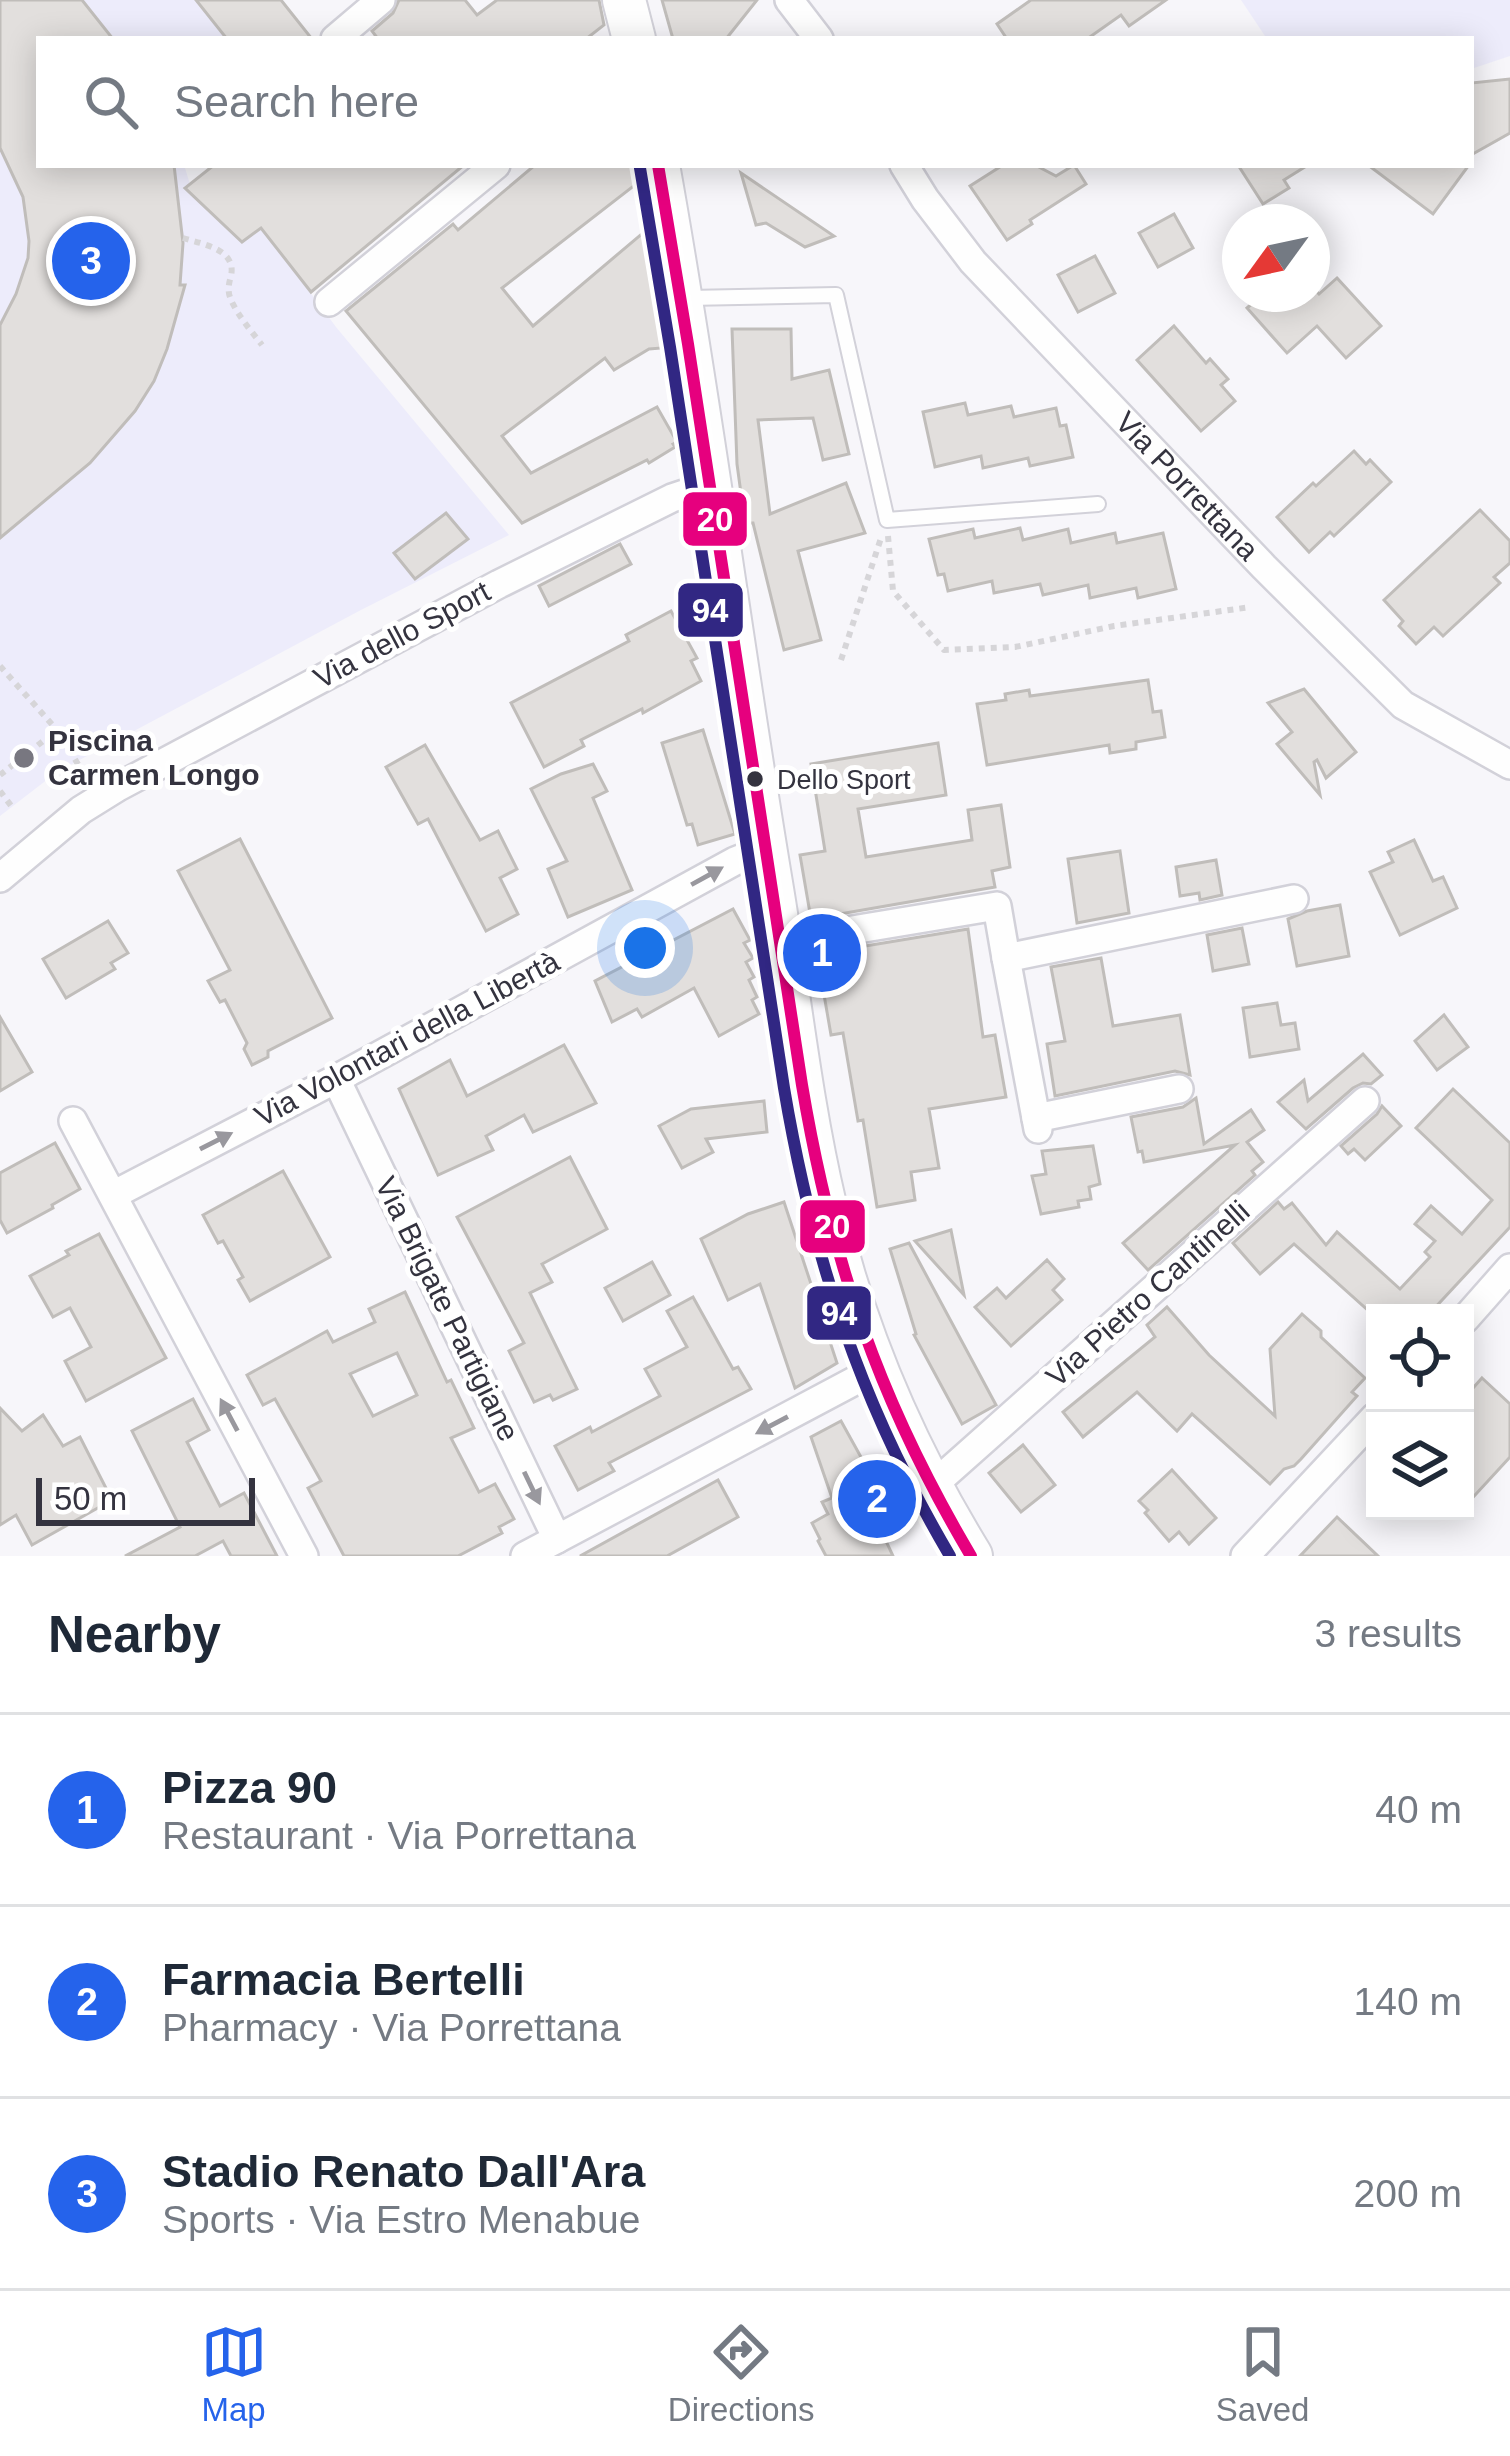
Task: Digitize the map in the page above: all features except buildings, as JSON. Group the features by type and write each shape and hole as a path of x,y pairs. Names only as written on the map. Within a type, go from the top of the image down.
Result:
{"main road":[{"path":"624,0 633,36"},
{"path":"659,168 825,1205 875,1370 931,1487 971,1556"}],"street":[{"path":"339,36 382,0"},
{"path":"789,0 817,36"},
{"path":"329,302 492,168"},
{"name":"Via Porrettana","path":"906,168 973,262 1341,644 1403,705 1510,765"},
{"name":"Via dello Sport","path":"0,878 98,798 499,584 672,498 711,485"},
{"name":"Via Volontari della Libertà","path":"112,1195 765,849"},
{"path":"1006,958 1294,899"},
{"path":"781,942 997,906 1037,1123 1179,1089"},
{"name":"Via Brigate Partigiane","path":"336,1079 557,1539"},
{"name":"Via Pietro Cantinelli","path":"931,1487 1365,1101"},
{"path":"73,1121 304,1556"},
{"path":"1474,1308 1510,1268"},
{"path":"525,1556 875,1370"},
{"path":"1245,1556 1366,1428"}],"lane":[{"path":"682,298 836,296 887,520 1098,504"}],"path":[{"path":"183,238 222,251 231,262 227,284 232,303 262,345"},
{"path":"887,520 892,591 944,650 1015,647 1114,626 1251,607"},
{"path":"841,660 887,520"},
{"path":"0,666 57,730 98,798"},
{"path":"0,775 57,730"},
{"path":"0,790 12,806"}],"shaded area":[{"path":"0,0 281,0 310,36 36,36 36,168 185,168 190,184 243,241 262,228 336,327 509,535 57,772 0,816"},
{"path":"1241,0 1510,0 1510,56 1474,68 1474,36 1265,36"}],"transit line":[{"name":"94","path":"640,168 796,1151 844,1330 891,1443 950,1556"},
{"name":"20","path":"659,168 814,1150 844,1271 885,1386 971,1556"}],"place":[{"name":"Stadio Renato Dall'Ara","path":"91,261"},
{"name":"Piscina Carmen Longo","path":"24,758"},
{"name":"Dello Sport","path":"755,779"},
{"name":"Pizza 90","path":"822,953"},
{"name":"Farmacia Bertelli","path":"877,1499"}]}
